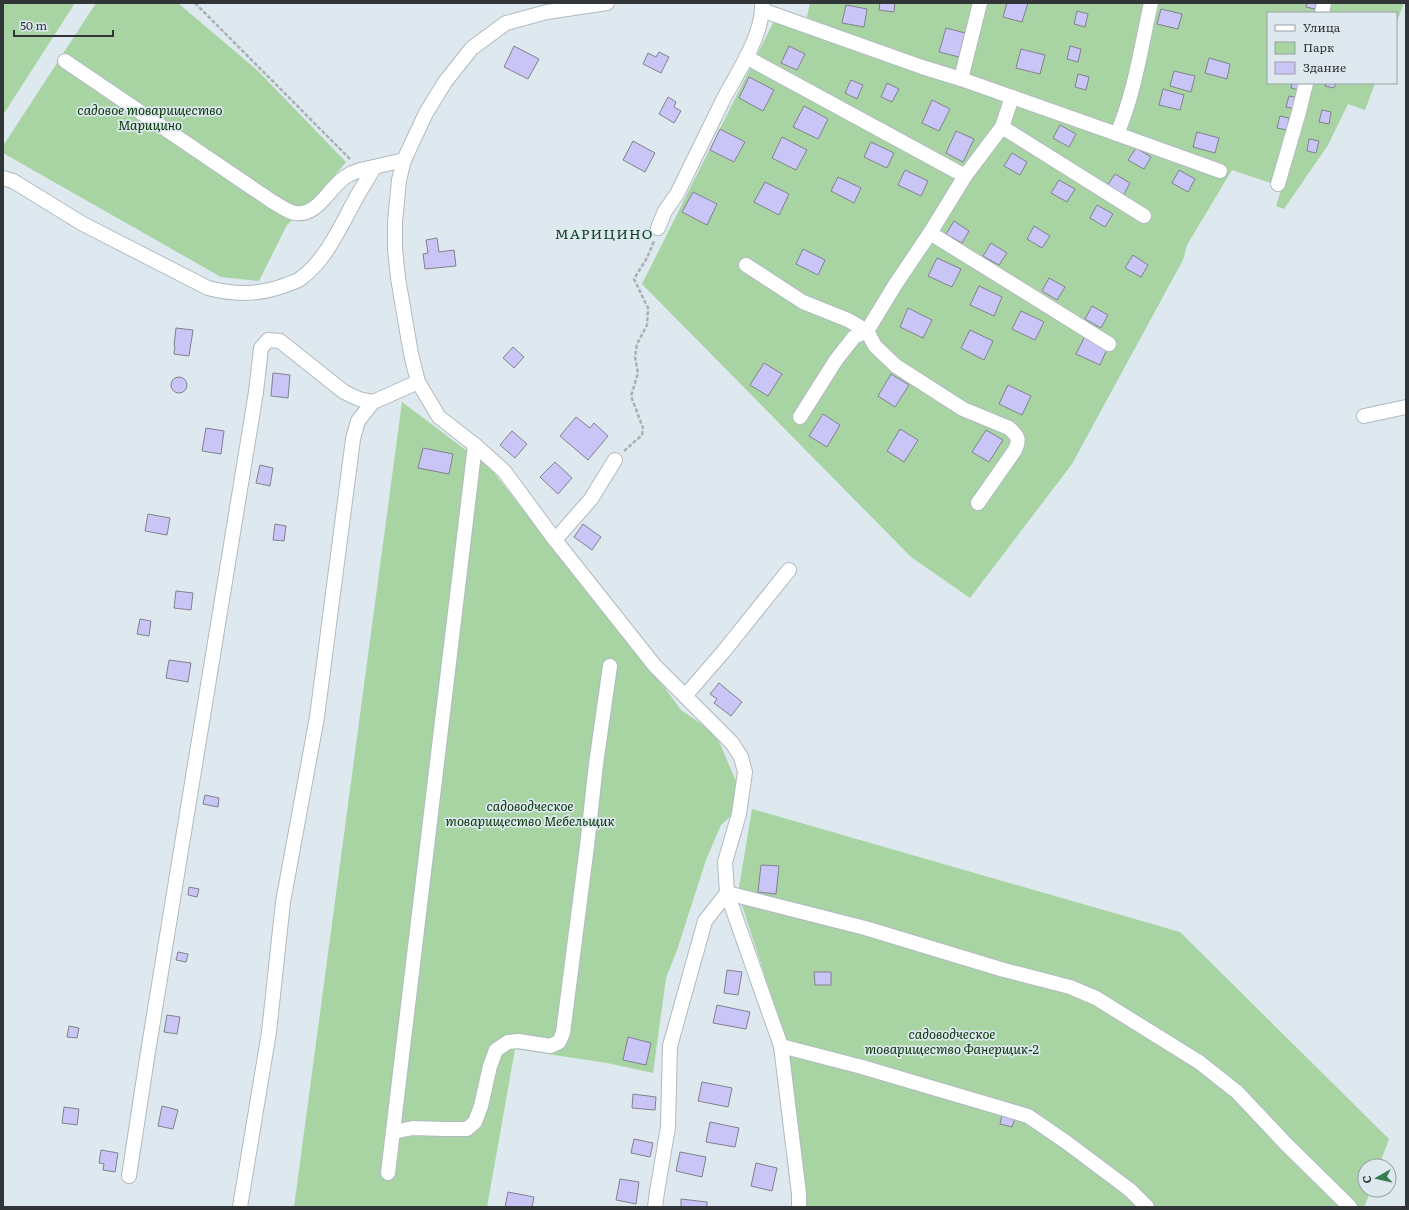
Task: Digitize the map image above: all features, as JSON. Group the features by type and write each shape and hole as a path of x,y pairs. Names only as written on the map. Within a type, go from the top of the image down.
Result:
{"street":[{"path":"607,3 547,12 506,23 472,48 445,82 426,113 404,160 399,180 395,222 395,249 398,278 411,354 418,382 439,417 475,445 504,471 555,540 655,666 732,743 741,757 746,772 738,814 724,862 727,892 781,1046 799,1194 799,1207"},
{"path":"961,79 980,3"},
{"path":"1117,134 1126,114 1133,89 1151,3"},
{"path":"658,228 665,211 677,194 746,57 758,26 762,7 922,67 961,79 1220,171"},
{"path":"746,57 964,176"},
{"path":"65,61 273,202 294,213 306,213 315,207 346,176 360,170 404,160"},
{"path":"1278,184 1306,84"},
{"path":"800,417 840,354 854,337 867,331 895,285 930,233 964,176 1002,127 1012,97"},
{"path":"1002,127 1144,216"},
{"path":"3,178 13,182 83,224 208,288 227,293 245,294 275,289 298,280 314,266 336,237 374,167"},
{"path":"930,233 1108,344"},
{"path":"746,265 803,302 848,320 867,331 875,346 896,366 963,409 1009,428 1018,438 1018,443 1015,450 978,504"},
{"path":"129,1176 256,392 261,348 268,340 280,341 344,392 359,399 373,402"},
{"path":"240,1207 269,1032 283,902 317,717 353,439 358,421 373,402 418,382"},
{"path":"1364,416 1406,407"},
{"path":"388,1173 475,445"},
{"path":"555,540 591,499 615,460"},
{"path":"685,696 724,651 789,570"},
{"path":"393,1132 412,1128 467,1129 475,1122 481,1106 488,1074 496,1050 508,1042 518,1041 550,1046 559,1042 563,1033 596,764 610,666"},
{"path":"655,1207 668,1127 670,1046 706,921 727,892"},
{"path":"727,892 865,928 1004,970 1070,988 1096,998 1198,1062 1237,1092 1286,1144 1350,1207"},
{"path":"781,1046 862,1067 1028,1116 1066,1142 1130,1190 1147,1207"}],"path":[{"path":"195,3 353,162"},
{"path":"615,460 642,435 643,428 631,396 638,372 635,358 637,344 647,325 648,308 634,279 647,258 658,228"}],"green space":[{"path":"3,3 75,3 3,115"},
{"name":"садовое товарищество Марицино","path":"96,3 178,3 258,71 346,162 313,201 287,225 259,281 221,277 3,153 3,146"},
{"path":"810,3 1404,3 1397,21 1397,12 1267,12 1267,84 1375,84 1365,110 1348,104 1328,145 1284,209 1276,206 1282,187 1232,170 1187,245 1183,260 1072,464 970,598 911,557 642,284 773,23 806,21"},
{"name":"садоводческое товарищество Мебельщик","path":"402,402 491,469 681,710 710,730 718,739 738,786 732,815 721,825 706,860 677,950 666,978 653,1073 607,1063 515,1049 487,1207 294,1207"},
{"name":"садоводческое товарищество Фанерщик-2","path":"752,809 1180,932 1389,1139 1382,1158 1357,1158 1357,1198 1368,1198 1364,1207 800,1207 783,1032 738,893"}],"building":[{"path":"880,3 895,3 894,12 879,10"},
{"path":"1007,3 1028,3 1022,22 1003,17"},
{"path":"1307,3 1317,3 1315,9 1306,7"},
{"path":"846,5 867,9 864,27 842,23"},
{"path":"1161,9 1182,14 1178,29 1157,24"},
{"path":"1077,11 1088,14 1085,27 1074,24"},
{"path":"946,28 965,33 959,57 939,52"},
{"path":"514,46 539,59 528,79 504,67"},
{"path":"789,46 805,54 797,70 781,63"},
{"path":"1070,46 1081,49 1078,62 1067,59"},
{"path":"1021,49 1045,55 1040,74 1016,68"},
{"path":"659,52 669,57 661,73 643,64 648,53 656,57"},
{"path":"1209,58 1230,64 1227,79 1205,73"},
{"path":"1174,71 1195,76 1191,92 1170,86"},
{"path":"1078,74 1089,77 1086,90 1075,87"},
{"path":"749,77 774,90 763,111 739,98"},
{"path":"851,80 863,85 857,99 845,93"},
{"path":"887,83 899,89 892,102 881,97"},
{"path":"1292,84 1302,84 1300,90 1291,88"},
{"path":"1326,84 1336,84 1334,88 1325,86"},
{"path":"1163,89 1184,95 1180,110 1159,105"},
{"path":"1289,96 1298,98 1296,109 1286,107"},
{"path":"668,97 676,102 674,107 681,111 674,123 659,114"},
{"path":"932,100 950,109 939,131 922,123"},
{"path":"804,106 828,119 818,139 793,127"},
{"path":"1322,110 1331,112 1329,124 1319,122"},
{"path":"1280,116 1289,118 1287,130 1277,128"},
{"path":"1060,125 1076,134 1069,147 1053,138"},
{"path":"720,129 745,142 734,162 710,150"},
{"path":"956,131 974,139 963,162 946,153"},
{"path":"1197,132 1219,138 1215,153 1193,147"},
{"path":"782,137 807,150 796,170 772,158"},
{"path":"1309,139 1319,141 1316,153 1307,151"},
{"path":"633,141 655,153 645,172 623,160"},
{"path":"871,142 894,153 887,168 864,157"},
{"path":"1136,148 1151,157 1144,169 1128,160"},
{"path":"1012,153 1027,162 1020,175 1004,166"},
{"path":"905,170 928,181 921,196 898,185"},
{"path":"1179,170 1195,179 1188,192 1172,183"},
{"path":"1115,174 1130,183 1123,196 1107,186"},
{"path":"838,177 861,188 854,203 831,191"},
{"path":"1059,180 1075,189 1067,202 1051,193"},
{"path":"765,182 789,194 779,215 754,202"},
{"path":"693,192 717,204 707,225 682,212"},
{"path":"1097,205 1113,214 1105,227 1090,218"},
{"path":"954,221 969,231 962,243 946,234"},
{"path":"1034,226 1050,236 1042,248 1027,239"},
{"path":"437,238 439,252 454,250 456,266 425,269 423,254 428,253 426,240"},
{"path":"991,243 1007,253 999,265 983,256"},
{"path":"803,249 825,260 818,275 796,264"},
{"path":"1133,255 1148,265 1141,277 1125,268"},
{"path":"937,258 961,269 952,287 928,276"},
{"path":"1049,278 1065,287 1057,300 1042,291"},
{"path":"979,286 1002,297 994,316 970,305"},
{"path":"1092,306 1108,315 1101,328 1085,319"},
{"path":"908,308 932,320 923,338 900,327"},
{"path":"1021,311 1044,322 1035,340 1012,329"},
{"path":"176,328 193,330 189,356 174,354"},
{"path":"970,330 993,341 984,360 961,348"},
{"path":"1085,336 1108,347 1100,365 1076,354"},
{"path":"513,347 524,357 514,368 503,358"},
{"path":"764,363 782,374 768,396 750,385"},
{"path":"273,373 290,375 288,398 271,396"},
{"path":"891,374 909,385 895,407 878,396"},
{"path":"176,377 182,377 187,382 185,391 182,393 176,393 171,388 171,382"},
{"path":"1008,385 1031,396 1022,415 999,404"},
{"path":"823,414 840,425 827,447 809,436"},
{"path":"576,417 590,428 594,423 608,436 588,460 560,436"},
{"path":"206,428 224,431 221,454 202,451"},
{"path":"900,429 918,440 904,462 887,451"},
{"path":"986,430 1003,440 989,462 972,452"},
{"path":"512,431 527,444 515,458 500,445"},
{"path":"423,448 453,454 449,474 418,468"},
{"path":"555,462 572,478 558,494 540,477"},
{"path":"260,465 273,468 270,486 256,483"},
{"path":"148,514 170,518 167,535 145,531"},
{"path":"275,524 286,526 284,541 273,540"},
{"path":"583,524 601,537 592,550 574,537"},
{"path":"176,591 193,593 191,610 174,608"},
{"path":"140,619 151,621 149,636 137,634"},
{"path":"169,660 191,663 188,682 166,678"},
{"path":"719,683 742,702 731,716 714,703 717,699 710,694"},
{"path":"205,795 219,798 218,807 203,804"},
{"path":"761,865 779,866 776,894 758,892"},
{"path":"189,887 199,889 197,897 188,895"},
{"path":"178,952 188,954 186,962 176,960"},
{"path":"727,970 742,972 738,995 724,993"},
{"path":"814,972 831,972 831,985 815,985"},
{"path":"717,1005 750,1012 746,1029 713,1023"},
{"path":"167,1015 180,1017 177,1034 164,1032"},
{"path":"69,1026 79,1028 77,1038 67,1037"},
{"path":"628,1037 651,1043 646,1065 623,1060"},
{"path":"702,1082 732,1088 728,1107 698,1101"},
{"path":"633,1094 656,1097 655,1110 632,1108"},
{"path":"162,1106 178,1110 173,1129 158,1126"},
{"path":"64,1107 79,1109 77,1125 62,1123"},
{"path":"1003,1111 1016,1115 1012,1127 1000,1124"},
{"path":"710,1122 739,1128 735,1147 706,1142"},
{"path":"634,1139 653,1143 650,1157 631,1153"},
{"path":"101,1150 118,1153 115,1172 103,1170 104,1164 99,1163"},
{"path":"680,1152 706,1157 702,1177 676,1171"},
{"path":"756,1163 777,1168 772,1191 751,1186"},
{"path":"620,1179 639,1182 636,1204 616,1200"},
{"path":"508,1192 534,1197 532,1207 505,1207"},
{"path":"681,1199 707,1202 707,1207 681,1207"}],"district":[{"name":"МАРИЦИНО","path":"604,233"}]}
